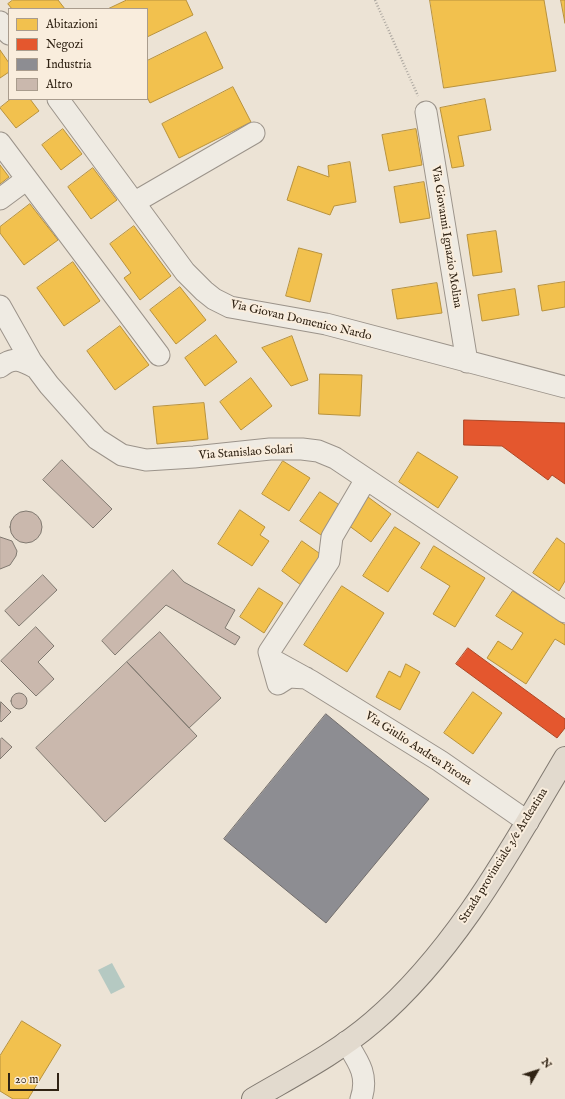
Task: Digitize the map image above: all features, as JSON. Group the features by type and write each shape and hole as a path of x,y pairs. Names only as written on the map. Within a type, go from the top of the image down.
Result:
{"main road":[{"name":"Strada provinciale 3/e Ardeatina","path":"253,1099 315,1063 373,1022 435,958 488,885 528,822 565,758"}],"street":[{"path":"0,22 8,33"},
{"name":"Via Giovan Domenico Nardo","path":"59,100 193,282 214,299 239,309 281,315 326,324 565,387"},
{"name":"Via Giovanni Ignazio Molina","path":"426,112 467,362"},
{"path":"135,202 254,133"},
{"path":"0,143 159,355"},
{"path":"0,199 27,179"},
{"name":"Via Stanislao Solari","path":"0,306 18,340 36,368 94,436 106,446 122,455 146,460 194,457 270,449 307,449 327,454 565,612"},
{"path":"5,363 17,348 18,340"},
{"path":"5,363 18,360 36,368"},
{"name":"Via Giulio Andrea Pirona","path":"366,479 332,537 329,561 271,645 268,652 278,684 289,677 306,678 440,761 528,822"},
{"path":"346,1042 360,1064 364,1076 361,1099"}],"path":[{"path":"375,0 426,112"}],"water":[{"path":"112,963 125,987 111,994 98,970"}],"building: Abitazioni":[{"path":"13,0 58,0 64,8 11,8 8,4"},
{"path":"127,0 186,0 193,15 148,37 148,8 110,8"},
{"path":"430,0 544,0 556,71 444,88"},
{"path":"561,0 565,0 565,23"},
{"path":"206,32 223,68 150,103 148,99 148,61"},
{"path":"0,50 8,62 8,73 0,78"},
{"path":"233,87 251,122 179,158 162,124"},
{"path":"485,99 491,130 458,136 464,166 452,168 440,108"},
{"path":"10,100 31,100 39,111 16,128 0,108"},
{"path":"63,129 82,154 61,170 42,145"},
{"path":"416,129 422,165 389,171 382,135"},
{"path":"350,162 356,202 334,206 330,215 287,200 298,166 329,177 328,166"},
{"path":"0,165 9,177 0,184"},
{"path":"93,168 117,200 91,219 68,187"},
{"path":"424,182 430,218 400,223 394,187"},
{"path":"30,204 58,240 24,265 0,233 0,227"},
{"path":"134,226 171,276 140,300 124,278 131,273 110,244"},
{"path":"496,231 502,272 473,276 467,235"},
{"path":"299,248 322,254 310,302 286,296"},
{"path":"73,262 100,301 64,326 37,288"},
{"path":"565,282 565,307 542,311 538,286"},
{"path":"437,283 442,313 397,319 392,290"},
{"path":"180,287 206,320 176,344 150,310"},
{"path":"515,289 519,315 482,321 478,295"},
{"path":"120,326 149,365 115,390 87,351"},
{"path":"216,335 237,362 205,386 185,358"},
{"path":"292,336 308,380 291,386 262,348"},
{"path":"320,374 362,375 360,416 319,414"},
{"path":"251,378 272,406 241,430 220,402"},
{"path":"204,403 208,439 157,444 153,407"},
{"path":"418,452 458,477 438,508 399,482"},
{"path":"283,461 310,478 289,511 262,494"},
{"path":"320,492 341,506 321,535 300,521"},
{"path":"368,497 391,514 371,542 348,525"},
{"path":"240,510 265,527 260,535 269,541 252,566 218,544"},
{"path":"395,527 420,543 388,592 363,576"},
{"path":"557,538 565,544 565,581 559,591 533,573"},
{"path":"302,541 326,558 305,588 282,571"},
{"path":"434,546 485,578 455,627 433,614 450,586 421,568"},
{"path":"342,586 384,613 347,672 304,645"},
{"path":"259,588 283,603 264,633 240,617"},
{"path":"513,591 565,625 565,645 555,639 526,684 487,658 498,641 512,650 523,633 496,616"},
{"path":"406,664 420,672 400,710 376,697 389,671 400,677"},
{"path":"473,692 502,713 473,754 444,733"},
{"path":"22,1021 61,1045 28,1099 13,1099 0,1091 0,1056"}],"building: Negozi":[{"path":"464,420 565,423 565,484 552,475 548,480 502,446 464,445"},
{"path":"468,648 565,719 565,728 557,738 456,664"}],"building: Industria":[{"path":"326,714 429,799 326,923 224,839"}],"building: Altro":[{"path":"62,460 112,509 93,528 43,480"},
{"path":"23,511 29,511 39,518 42,527 41,533 35,540 29,543 23,543 13,536 10,530 10,524 17,514"},
{"path":"0,537 12,541 17,551 16,556 10,565 0,569"},
{"path":"173,570 184,582 235,610 225,628 240,637 235,645 166,605 115,655 102,641"},
{"path":"43,575 57,590 19,626 5,611"},
{"path":"36,627 54,646 38,662 54,679 36,696 1,661"},
{"path":"160,632 221,698 189,728 127,662"},
{"path":"127,662 197,736 105,822 36,748"},
{"path":"19,693 25,695 27,701 25,707 19,709 13,707 11,701 13,695"},
{"path":"1,702 11,712 1,722 0,720"},
{"path":"2,738 12,747 0,759 0,740"}]}
